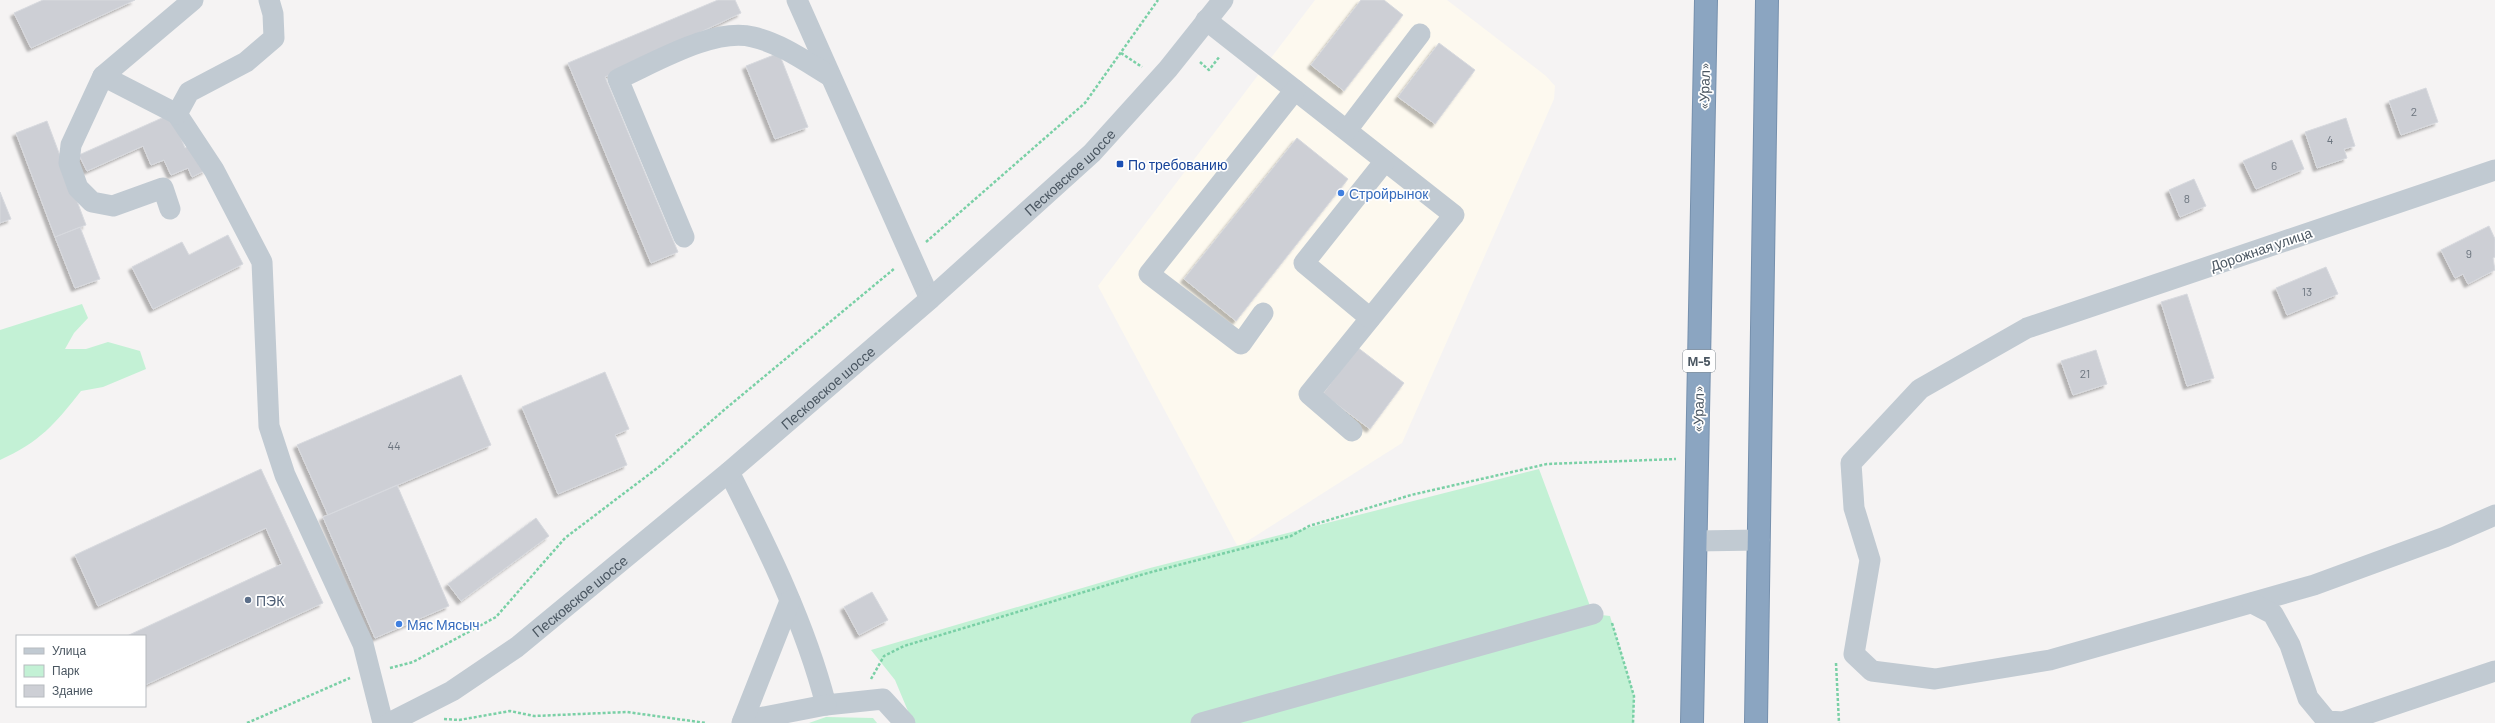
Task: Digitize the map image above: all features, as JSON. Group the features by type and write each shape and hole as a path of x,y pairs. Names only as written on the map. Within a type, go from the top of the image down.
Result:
{"highway":[{"name":"«Урал»","path":"1692,723 1706,0"},
{"path":"1756,723 1767,0"}],"street":[{"path":"170,209 163,188 113,206 92,202 78,188 69,163 71,145 103,76 193,0"},
{"path":"177,114 189,92 246,62 274,38 273,14 269,0"},
{"path":"797,0 930,299"},
{"name":"Песковское шоссе","path":"398,719 452,691 517,647 729,472 930,299 1092,153 1168,69 1223,0"},
{"path":"1206,20 1454,214 1309,394 1352,431"},
{"path":"1347,130 1420,34"},
{"path":"684,236 618,79 722,35 752,36 782,47 830,76"},
{"path":"103,76 177,114 214,170 262,262 269,426 285,475 363,644 383,723"},
{"path":"1263,312 1241,344 1149,274 1295,90"},
{"path":"1370,318 1304,263 1385,161"},
{"name":"Дорожная улица","path":"1854,654 1870,560 1854,508 1851,462 1920,389 2027,328 2495,170"},
{"path":"729,472 768,549 815,661 826,705"},
{"path":"1854,654 1872,671 1935,679 2050,660 2314,585 2445,537 2495,515"},
{"path":"1696,541 1759,540"},
{"path":"742,722 790,601"},
{"path":"2252,603 2273,614 2290,645 2308,698 2327,722 2343,722 2495,671"},
{"path":"1201,723 1593,614"},
{"path":"742,722 826,705 883,699 905,723"}],"path":[{"path":"247,723 349,679 413,662 496,617 565,538 660,466 724,410 910,255 1086,103 1158,0"},
{"path":"858,702 884,656 904,646 1144,574 1291,536 1309,526 1411,495 1547,464 1678,459"},
{"path":"1593,614 1610,616 1634,696 1633,723"},
{"path":"1839,723 1835,664 1854,654"},
{"path":"398,719 459,720 510,712 534,716 627,712 706,723"}],"shaded area":[{"name":"Стройрынок","path":"1315,0 1447,0 1546,76 1555,86 1554,99 1402,443 1238,547 1098,286"}],"green space":[{"path":"82,304 88,318 74,333 65,349 86,349 108,342 140,351 146,369 103,387 81,391 46,431 26,446 0,460 0,330"},
{"path":"1539,469 1593,614 1610,616 1634,696 1633,723 913,723 895,680 871,650 1150,568"},
{"path":"826,717 873,718 877,723 809,723"}],"building":[{"path":"43,0 135,0 31,48 14,13"},
{"path":"718,0 735,0 741,13 605,77 678,252 651,263 568,63"},
{"path":"1361,0 1384,0 1403,15 1344,91 1311,65"},
{"path":"1439,43 1475,70 1435,124 1398,97"},
{"path":"779,53 808,127 775,139 746,66"},
{"path":"2426,88 2438,122 2401,135 2389,101"},
{"path":"171,114 185,148 194,144 206,170 192,177 188,168 171,175 164,160 151,165 143,146 87,171 79,155"},
{"path":"2346,118 2355,146 2344,149 2347,158 2317,168 2305,132"},
{"path":"47,121 86,225 55,237 16,133"},
{"path":"1297,138 1348,179 1236,321 1184,279"},
{"path":"2292,140 2304,169 2256,189 2243,161"},
{"path":"2194,179 2206,206 2180,217 2169,190"},
{"path":"0,192 11,219 0,223"},
{"path":"2489,226 2495,239 2495,257 2493,258 2495,270 2468,284 2463,274 2455,278 2441,250"},
{"path":"80,227 100,279 75,288 55,237"},
{"path":"228,235 243,264 153,309 132,267 182,242 189,255"},
{"path":"2326,267 2338,294 2287,315 2276,288"},
{"path":"2187,294 2214,378 2187,386 2161,302"},
{"path":"1357,347 1404,383 1370,429 1323,394"},
{"path":"2096,350 2107,384 2073,395 2061,361"},
{"path":"605,372 629,429 615,435 627,465 558,494 522,407"},
{"path":"461,375 491,445 328,515 297,445"},
{"path":"261,469 323,603 146,685 146,635 129,635 282,564 266,528 98,606 75,555"},
{"path":"397,485 449,606 375,638 323,517"},
{"path":"536,518 549,536 461,601 448,584"},
{"path":"872,592 888,620 859,635 844,607"}],"place":[{"name":"По требованию","path":"1120,164"},
{"name":"Стройрынок","path":"1341,193"},
{"name":"ПЭК","path":"248,600"},
{"name":"Мяс Мясыч","path":"399,624"}]}
